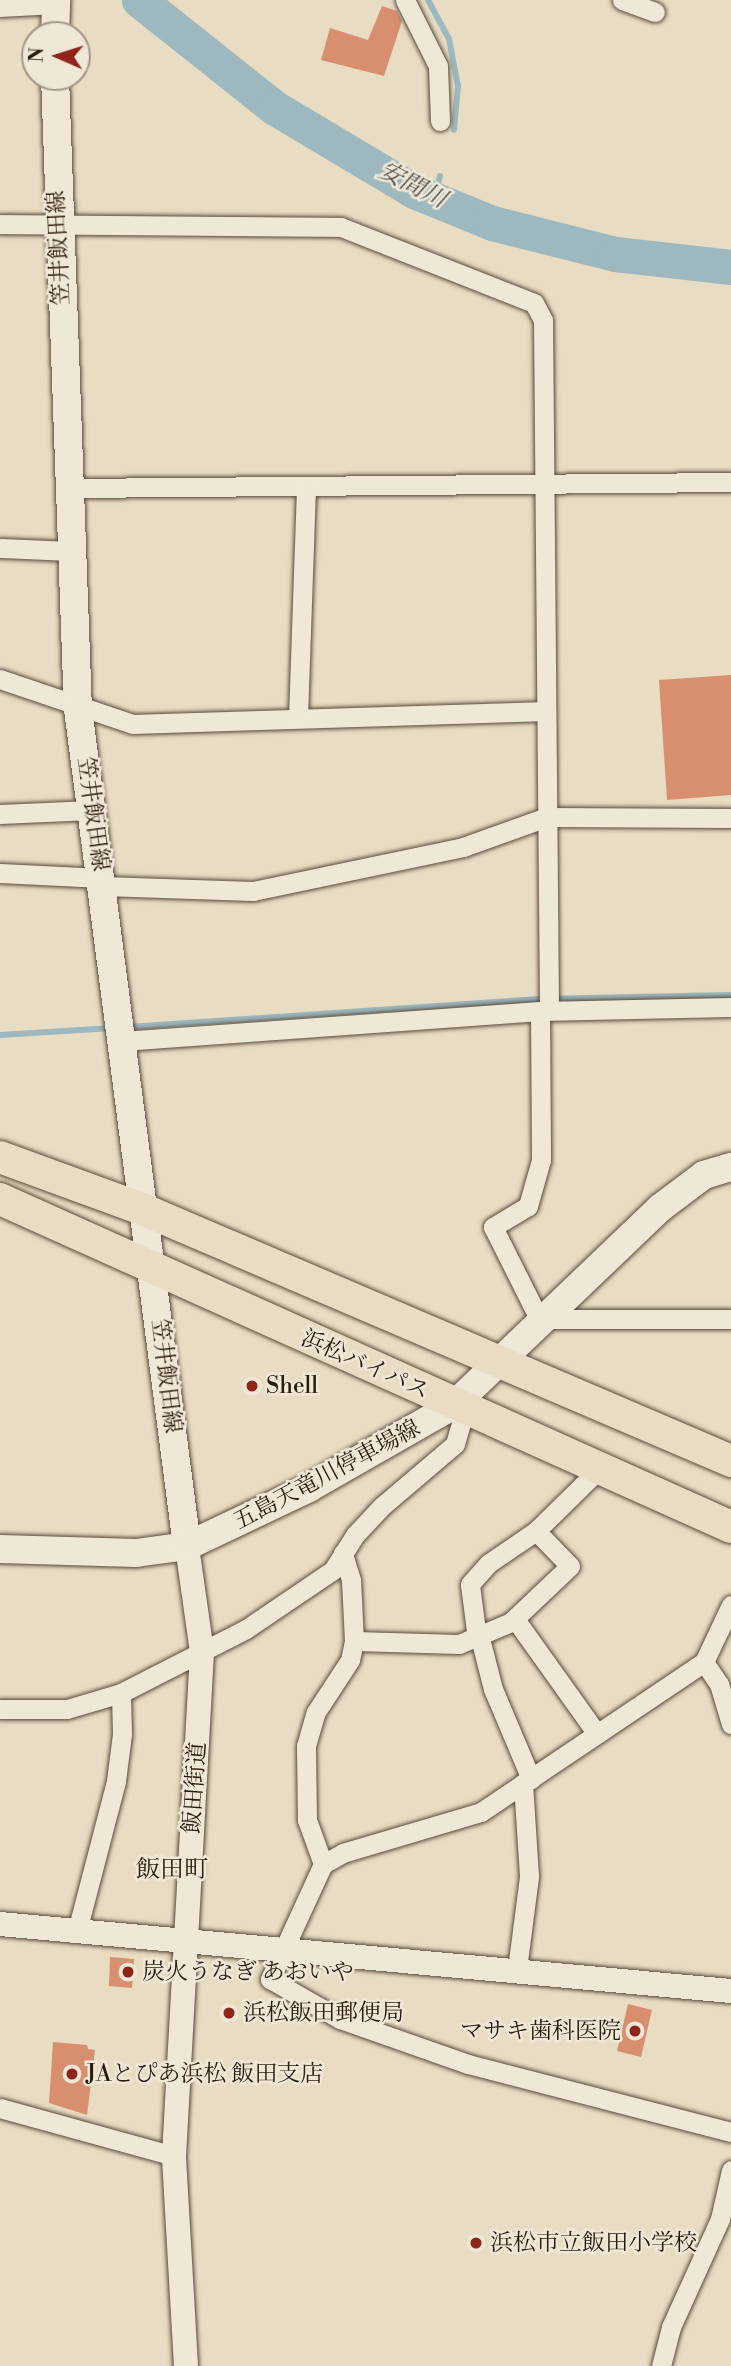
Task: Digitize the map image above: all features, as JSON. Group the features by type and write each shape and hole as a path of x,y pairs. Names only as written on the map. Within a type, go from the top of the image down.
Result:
{"highway":[{"path":"0,1157 142,1209 260,1263 499,1359 731,1461"},
{"name":"浜松バイパス","path":"0,1199 731,1527"}],"main road":[{"path":"55,21 56,1"},
{"name":"笠井飯田線","path":"55,91 78,709 187,1546"},
{"name":"五島天竜川停車場線","path":"0,1549 136,1553 187,1546 309,1488 460,1407 499,1359 660,1208 704,1175 731,1167"}],"street":[{"path":"405,0 438,66 440,121"},
{"path":"622,0 655,12"},
{"path":"0,5 56,1"},
{"path":"0,225 59,228 341,227 534,303 543,320 547,711 541,1160 528,1206 493,1227 540,1319 731,1319"},
{"path":"71,488 731,482"},
{"path":"298,717 306,487"},
{"path":"0,548 72,551"},
{"path":"0,679 78,709 133,724 547,711"},
{"path":"0,814 91,810"},
{"path":"0,873 253,891 296,885 463,847 547,817 731,818"},
{"path":"121,1032 545,1010 731,1007"},
{"path":"0,1709 67,1709 121,1693 246,1629 333,1570 343,1553 381,1507 455,1444 460,1407"},
{"path":"517,1969 529,1876 527,1781 493,1689 479,1638 470,1584 489,1563 536,1531 599,1469"},
{"path":"354,1641 424,1646 479,1638 515,1619 570,1566 536,1531"},
{"name":"飯田街道","path":"186,2366 174,2156 202,1652 187,1546"},
{"path":"323,1864 307,1820 306,1746 316,1712 350,1660 354,1641 351,1580 343,1553"},
{"path":"731,1605 704,1662 481,1812 343,1853 323,1864 270,1979 341,2019 468,2064 731,2132"},
{"path":"515,1619 597,1734"},
{"path":"704,1662 725,1682 731,1724"},
{"path":"77,1931 116,1781 122,1734 121,1693"},
{"path":"0,1924 517,1969 731,1991"},
{"path":"0,2108 174,2156"},
{"path":"661,2366 671,2327 720,2220 731,2170"}],"building":[{"path":"382,6 397,11 402,21 384,76 321,60 330,28 368,40"},
{"path":"731,675 731,795 667,800 659,680"},
{"path":"110,1957 134,1959 132,1988 109,1986"},
{"name":"マサキ歯科医院","path":"628,2004 652,2010 641,2057 617,2051"},
{"name":"JAとぴあ浜松 飯田支店","path":"53,2042 87,2045 88,2049 95,2050 87,2115 49,2103"}],"waterway":[{"name":"安間川","path":"139,0 275,108 414,191 492,223 615,254 731,267"},
{"path":"428,0 449,39 458,86 454,130"},
{"path":"433,199 440,176"},
{"path":"128,1027 540,999 731,995"},
{"path":"0,1035 113,1028"}],"place":[{"name":"Shell","path":"252,1386"},
{"name":"炭火うなぎ あおいや","path":"128,1972"},
{"name":"浜松飯田郵便局","path":"229,2013"},
{"name":"マサキ歯科医院","path":"635,2031"},
{"name":"JAとぴあ浜松 飯田支店","path":"72,2074"},
{"name":"浜松市立飯田小学校","path":"476,2243"}],"district":[{"name":"飯田町","path":"172,1871"}]}
